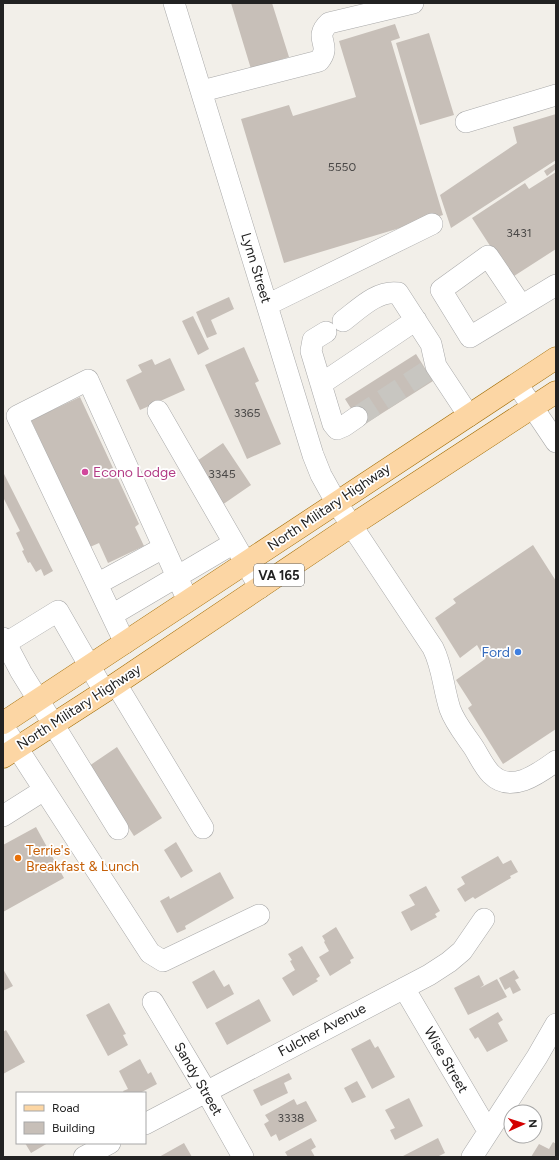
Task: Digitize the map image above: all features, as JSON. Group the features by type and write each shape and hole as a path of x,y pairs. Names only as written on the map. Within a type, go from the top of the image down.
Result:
{"main road":[{"name":"North Military Highway","path":"3,725 38,700 188,602 336,502 556,358"},
{"name":"North Military Highway","path":"10,753 556,392"}],"street":[{"name":"Lynn Street","path":"174,3 313,455 321,475 336,502 433,648 439,660 451,711 456,722 490,773 499,780 510,783 522,781 536,775 556,761"},
{"path":"202,92 319,60 324,55 325,48 321,37 323,29 329,23 413,3"},
{"path":"466,122 556,95"},
{"path":"267,305 432,224"},
{"path":"521,305 556,285"},
{"path":"343,321 381,294 390,292 398,293 431,344 431,368 469,416"},
{"path":"321,384 416,320"},
{"path":"326,332 313,340 311,351 333,424 337,429 357,417"},
{"path":"125,643 17,416 88,380 188,602"},
{"path":"517,384 556,442"},
{"path":"158,411 260,588"},
{"path":"112,615 234,543"},
{"path":"97,584 164,548"},
{"path":"118,829 38,700 4,641 58,612 90,666 110,687 203,828"},
{"path":"3,725 10,753 44,790 150,953 164,961 259,915"},
{"path":"3,816 44,790"},
{"name":"Fulcher Avenue","path":"146,1123 404,988 450,962 462,951 484,919"},
{"name":"Wise Street","path":"404,988 488,1132"},
{"name":"Sandy Street","path":"153,1002 243,1157"},
{"path":"472,1157 537,1057 556,1024"},
{"path":"84,1157 108,1144"}],"building":[{"path":"231,3 272,3 289,57 251,69"},
{"path":"395,24 400,38 391,41 443,215 284,263 241,119 289,105 293,116 356,97 339,41"},
{"path":"429,33 454,115 420,125 396,43"},
{"path":"556,114 556,160 451,228 440,195 517,143 513,127"},
{"path":"556,163 556,169 547,176 544,171"},
{"path":"556,172 556,249 511,278 472,218 525,183 529,189"},
{"path":"229,297 234,309 211,320 217,334 207,338 196,312"},
{"path":"193,316 209,349 198,355 182,321"},
{"path":"244,347 259,381 255,383 281,444 247,459 205,365"},
{"path":"416,354 433,381 362,426 345,399"},
{"path":"170,358 185,390 140,410 126,380 142,372 138,365 152,359 155,365"},
{"name":"Econo Lodge","path":"80,397 139,524 135,527 144,546 108,563 99,543 90,547 31,420"},
{"path":"223,443 251,485 222,505 194,463"},
{"path":"3,472 53,571 44,576 41,569 36,572 30,562 28,563 22,551 24,550 16,533 20,531 3,497"},
{"name":"Ford","path":"533,545 556,581 556,729 503,764 468,708 472,705 456,680 485,659 477,645 460,658 435,618 456,603 453,599"},
{"path":"117,747 162,818 134,836 89,766"},
{"path":"36,827 64,878 3,912 3,845"},
{"path":"176,842 193,871 181,878 164,850"},
{"path":"498,856 503,864 511,860 518,872 510,876 511,878 475,899 473,897 465,902 457,889 465,884 461,877"},
{"path":"220,872 234,898 185,926 186,929 177,933 160,901 169,896 170,899"},
{"path":"426,886 440,911 435,914 437,917 411,931 401,912 415,905 409,895"},
{"path":"336,927 354,958 350,960 351,963 330,976 319,957 329,951 322,936"},
{"path":"302,946 320,976 316,979 318,981 293,996 282,978 295,970 290,961 292,960 288,954"},
{"path":"3,969 13,986 3,991"},
{"path":"214,970 224,987 229,984 234,994 207,1009 192,982"},
{"path":"514,970 519,978 515,980 521,990 513,994 510,987 505,990 499,978"},
{"path":"479,975 484,985 480,988 497,979 507,997 468,1015 454,988"},
{"path":"259,999 271,1021 227,1045 215,1023"},
{"path":"109,1003 126,1034 123,1035 128,1045 108,1056 86,1015"},
{"path":"498,1012 503,1020 498,1023 508,1041 487,1052 478,1037 475,1039 469,1029"},
{"path":"6,1030 25,1062 3,1074 3,1032"},
{"path":"370,1039 375,1048 378,1046 395,1077 372,1089 351,1049"},
{"path":"140,1059 148,1074 151,1072 157,1084 142,1092 124,1092 128,1089 119,1071"},
{"path":"289,1073 292,1079 284,1083 288,1093 261,1106 253,1090"},
{"path":"357,1081 366,1097 352,1103 344,1088"},
{"path":"409,1098 423,1126 395,1140 390,1130 395,1128 385,1110"},
{"path":"294,1099 297,1105 306,1101 317,1121 279,1141 276,1134 271,1137 264,1124 269,1121 265,1115"},
{"path":"311,1138 316,1147 311,1150 315,1157 288,1157 285,1152"},
{"path":"438,1138 445,1153 437,1157 403,1157 403,1156"},
{"path":"553,1142 556,1144 556,1157 531,1157 539,1144 549,1149"},
{"path":"184,1143 192,1157 159,1157"},
{"path":"26,1144 46,1144 31,1153"}],"tunnel":[{"path":"357,417 427,371"}],"place":[{"name":"Econo Lodge","path":"85,472"},
{"name":"Ford","path":"518,652"},
{"name":"Terrie's Breakfast & Lunch","path":"18,858"}]}
